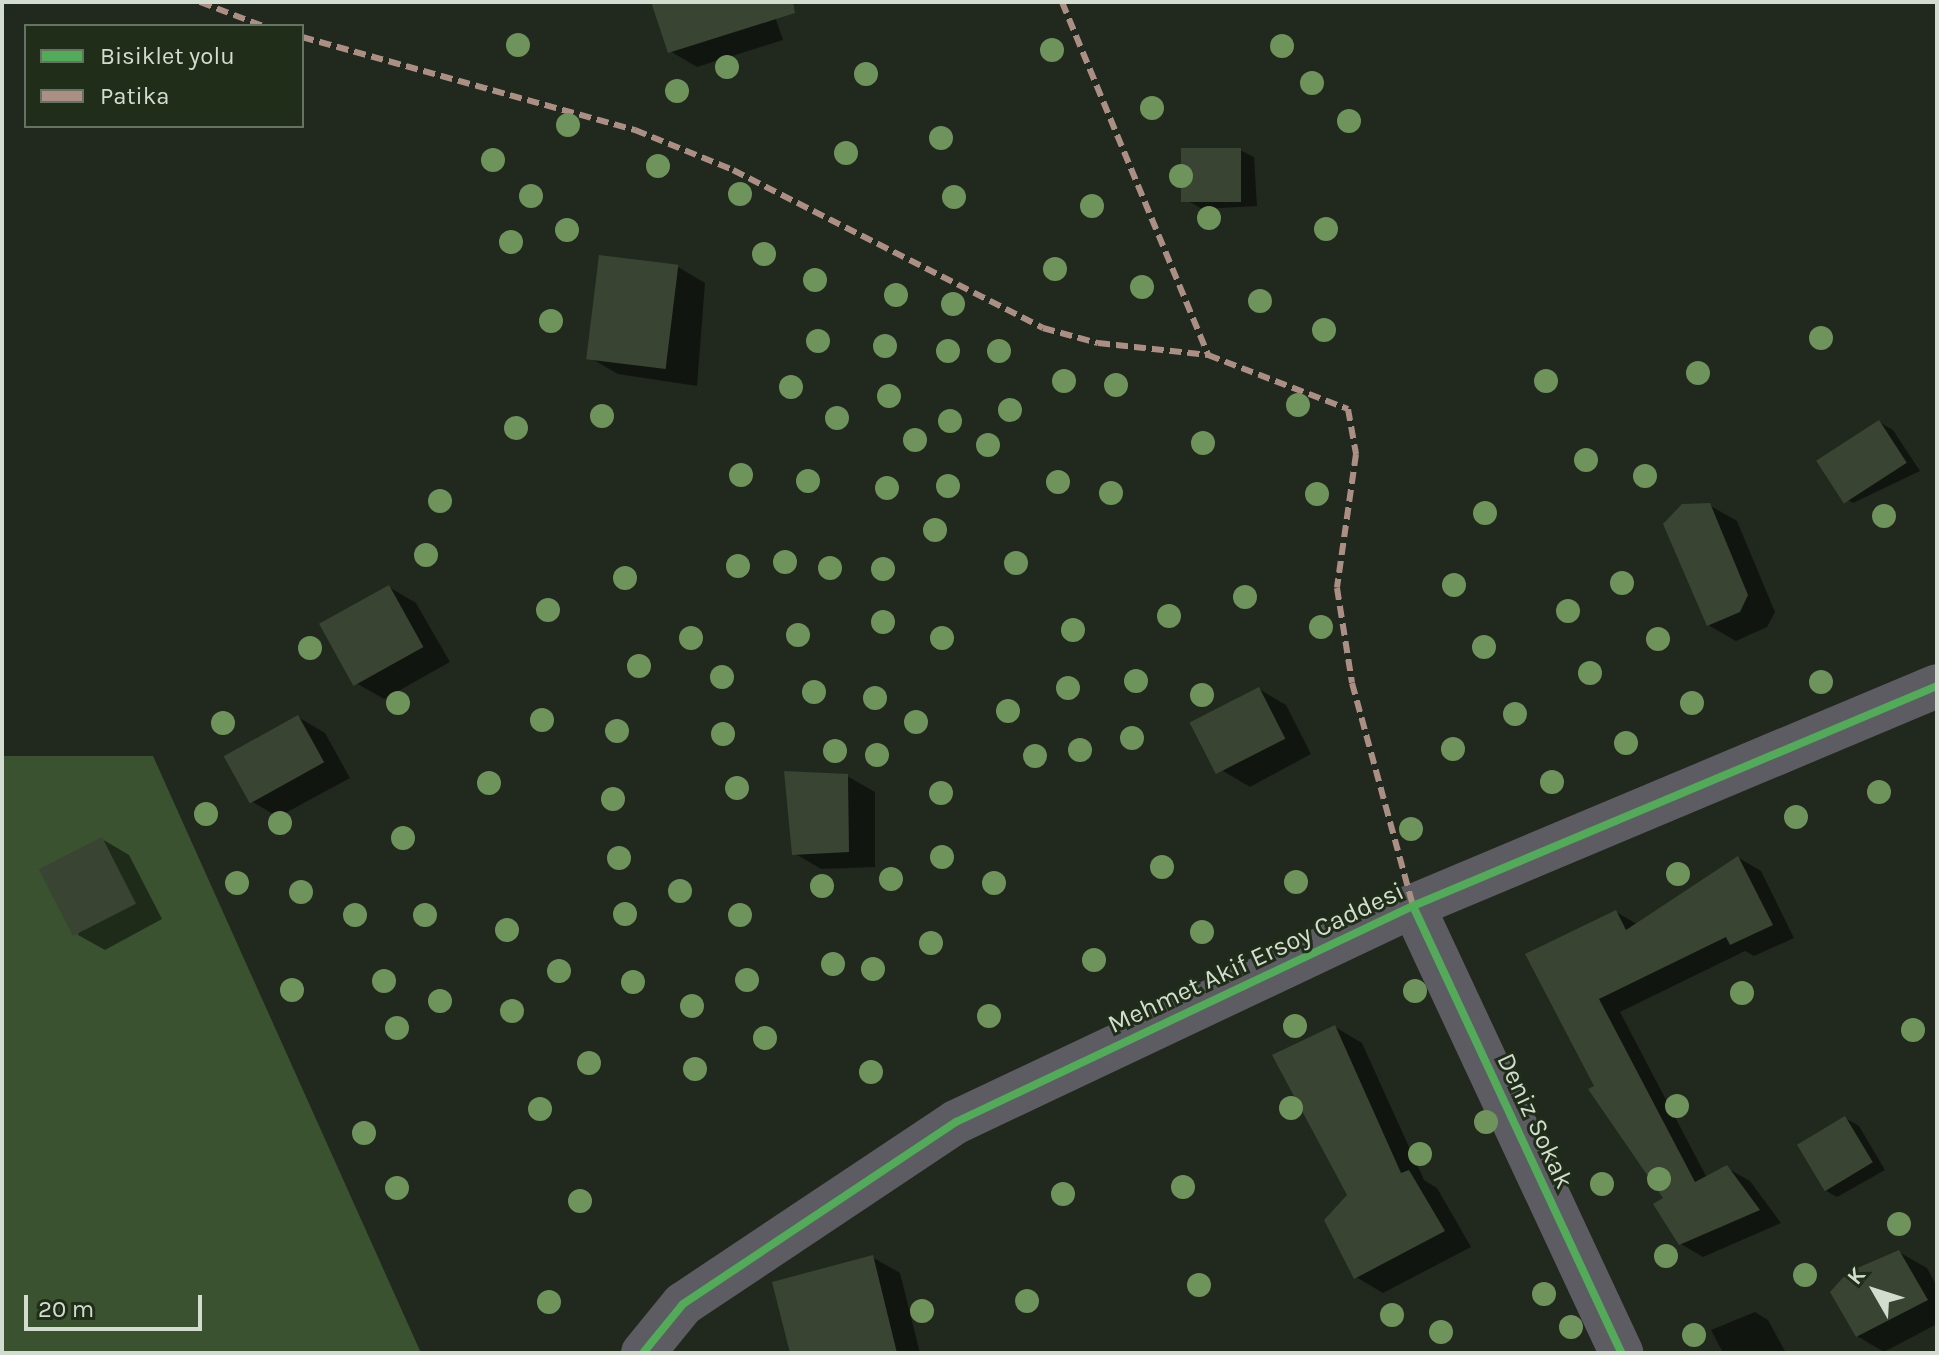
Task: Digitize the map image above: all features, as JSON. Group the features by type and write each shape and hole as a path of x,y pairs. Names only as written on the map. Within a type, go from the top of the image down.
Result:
{"street":[{"name":"Mehmet Akif Ersoy Caddesi","path":"643,1353 683,1304 956,1122 1413,906 1937,686"},
{"name":"Deniz Sokak","path":"1413,906 1621,1353"}],"green space":[{"path":"2,756 153,756 421,1353 2,1353"}],"building":[{"path":"651,2 793,2 795,13 668,53"},
{"path":"1181,148 1241,148 1241,202 1181,202"},
{"path":"599,255 678,265 666,369 586,359"},
{"path":"1879,420 1907,463 1844,504 1816,461"},
{"path":"1710,503 1748,595 1740,612 1707,626 1663,524 1682,504"},
{"path":"389,585 423,647 353,686 319,624"},
{"path":"1259,687 1285,739 1216,774 1190,722"},
{"path":"298,715 324,762 250,803 224,756"},
{"path":"784,771 848,774 849,852 792,855"},
{"path":"102,837 136,904 73,936 39,869"},
{"path":"1738,856 1773,925 1730,945 1726,937 1599,999 1695,1182 1727,1165 1760,1210 1679,1245 1653,1204 1663,1198 1588,1089 1594,1086 1525,954 1616,910 1626,930"},
{"path":"1335,1025 1401,1173 1409,1170 1445,1231 1354,1279 1324,1220 1347,1195 1272,1055"},
{"path":"1845,1116 1873,1162 1825,1191 1797,1145"},
{"path":"1899,1250 1928,1300 1856,1337 1830,1292 1848,1272"},
{"path":"873,1255 897,1353 790,1353 772,1282"}],"marked path":[{"path":"200,2 258,24"},
{"path":"1062,2 1208,355"},
{"path":"304,38 635,130 733,170 1043,328 1098,343 1208,355 1348,409 1356,454 1337,588 1352,683 1413,906"}],"cycle path":[{"path":"643,1353 683,1304 956,1122 1413,906 1937,686"},
{"path":"1413,906 1621,1353"}]}
